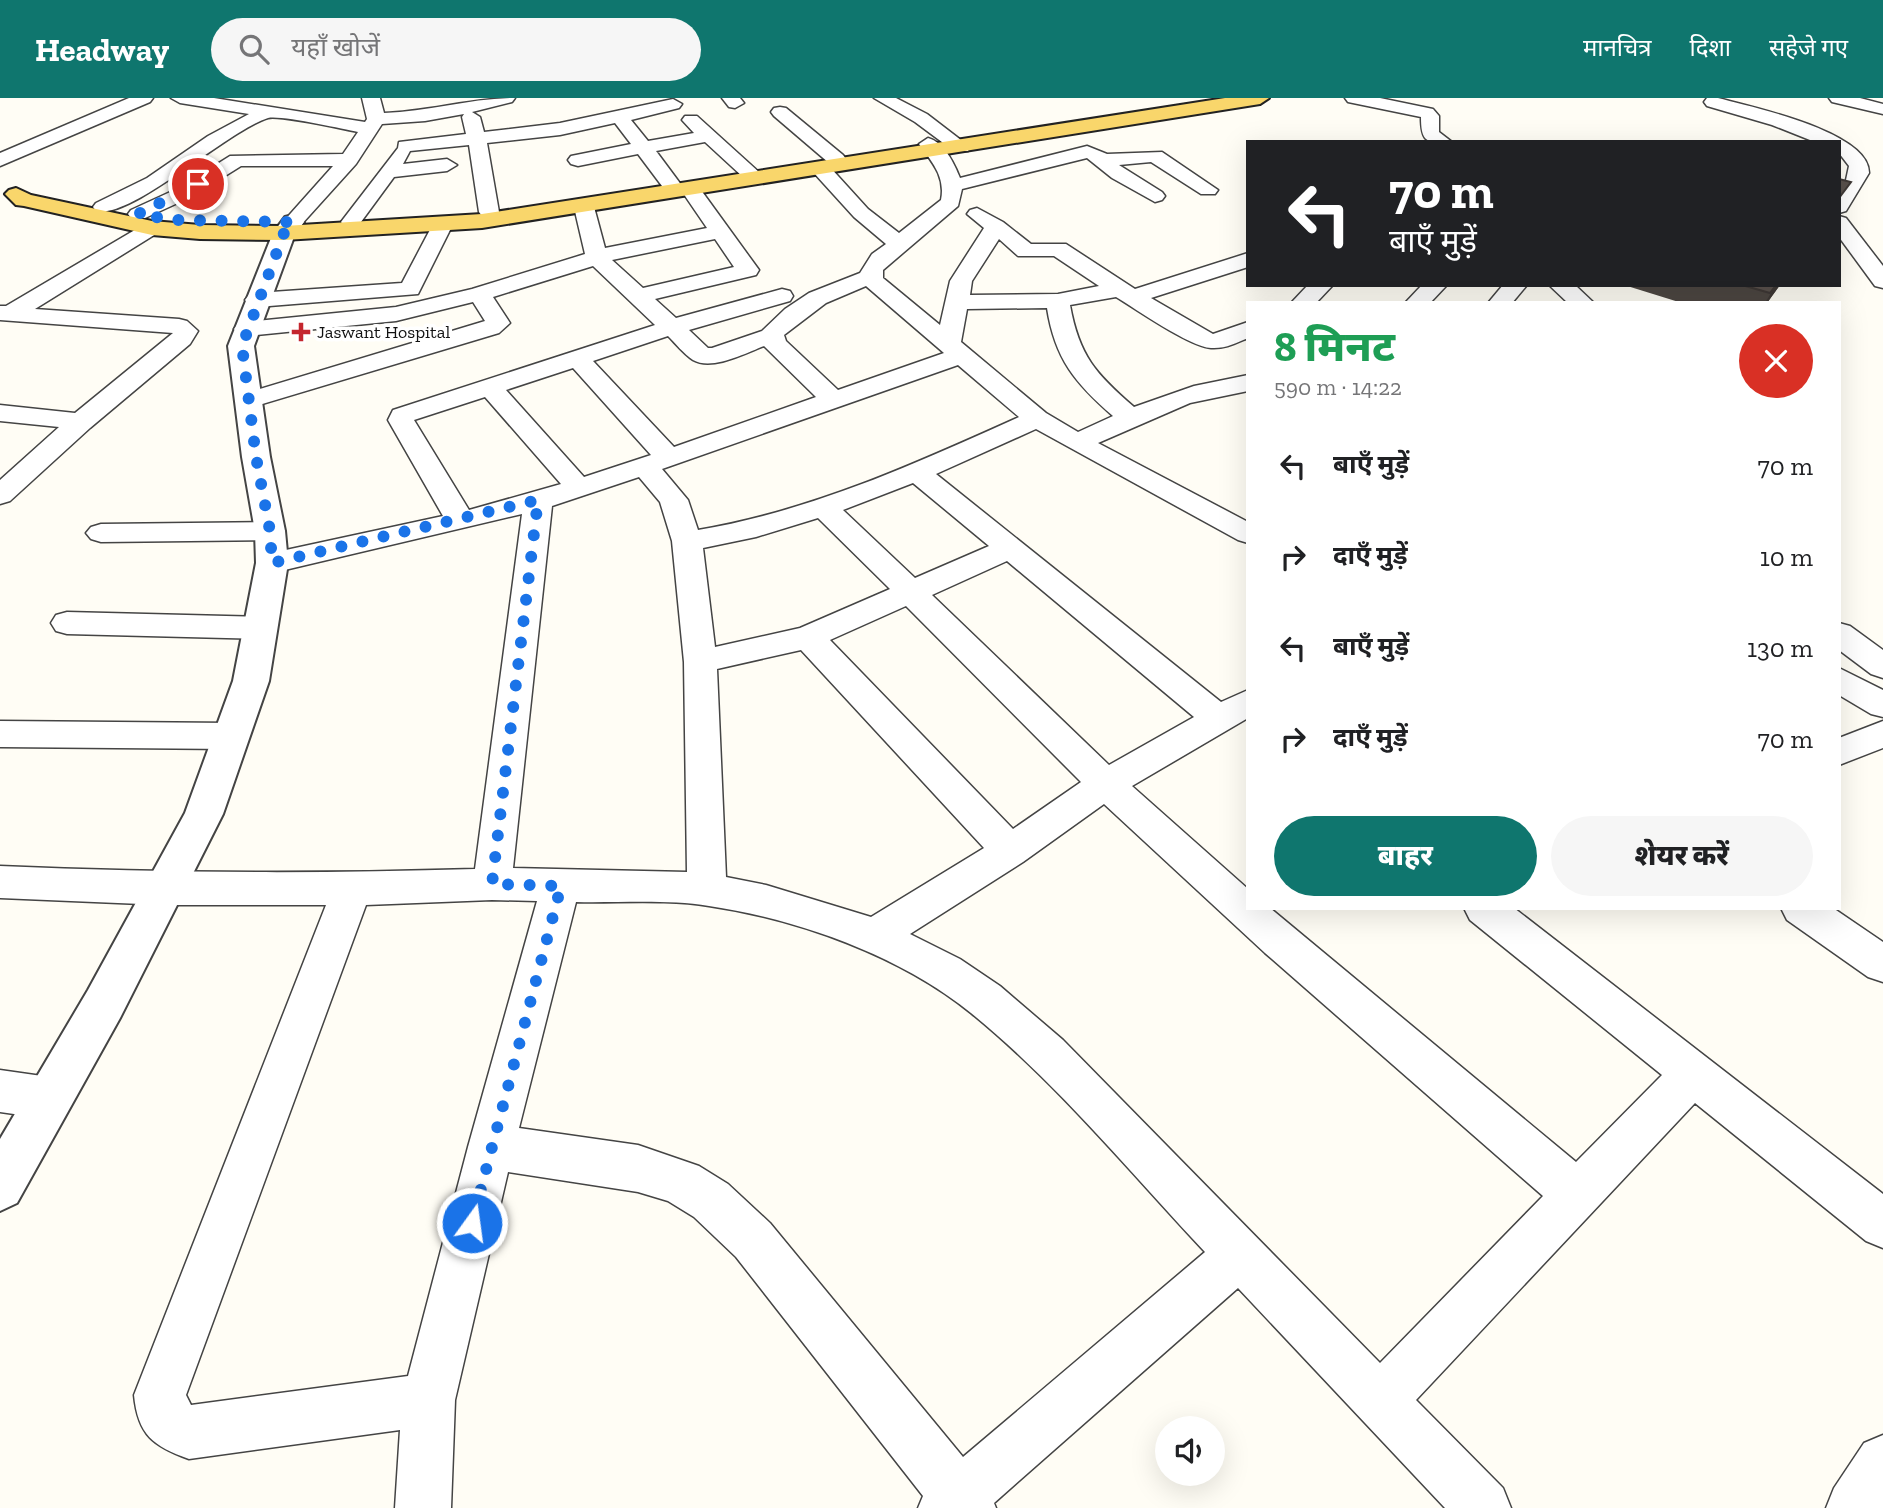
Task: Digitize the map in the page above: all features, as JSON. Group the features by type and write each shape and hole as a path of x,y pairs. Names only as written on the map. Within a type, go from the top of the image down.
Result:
{"main road":[{"path":"945,145 1207,98"},
{"path":"288,228 489,212 681,188 1260,98"},
{"path":"8,192 24,200 141,222 288,228 443,224 584,207 750,173 829,164"},
{"path":"8,192 103,207 141,222"}],"street":[{"path":"0,160 144,98"},
{"path":"180,98 267,112 373,123 469,108 495,100"},
{"path":"0,1186 104,1004 204,814 251,681 271,547 241,355 251,315 288,228 349,160 373,123 371,98"},
{"path":"883,98 921,118 945,145 953,193 1024,251 1056,248 1208,341 1220,341 1246,330"},
{"path":"1354,98 1427,113 1430,116 1430,134 1440,140"},
{"path":"1838,98 1883,109"},
{"path":"406,146 560,129 620,117 673,101 707,136 750,173"},
{"path":"1713,102 1778,121 1828,140"},
{"path":"469,108 482,160 489,212"},
{"path":"103,207 145,188 215,139 267,112"},
{"path":"780,112 829,164 860,213 898,243"},
{"path":"351,222 406,146 419,117"},
{"path":"620,117 643,148 721,233 748,270 790,303"},
{"path":"560,129 570,156 643,148 707,136"},
{"path":"1841,145 1855,155 1861,163 1861,172 1841,203"},
{"path":"871,277 872,269 880,259 953,193 1076,154 1091,153 1155,196"},
{"path":"1104,160 1154,156 1208,190"},
{"path":"389,172 506,158"},
{"path":"3,311 237,160 349,160"},
{"path":"584,207 597,258 699,353 708,356 772,336 790,303"},
{"path":"396,314 443,224"},
{"path":"1841,225 1883,281"},
{"path":"954,350 954,302 961,281 996,226"},
{"path":"251,315 396,314 480,294 631,248 721,233"},
{"path":"954,302 1058,301 1127,292 1246,261"},
{"path":"639,296 748,270"},
{"path":"460,520 400,418 405,414 672,327 790,303 871,277"},
{"path":"871,277 1037,419 1246,533"},
{"path":"1303,301 1320,287"},
{"path":"1418,301 1434,287"},
{"path":"1501,301 1514,287"},
{"path":"251,315 410,289"},
{"path":"249,400 491,328 496,325 497,320 480,294"},
{"path":"1058,301 1061,322 1074,364 1088,380 1130,416"},
{"path":"0,495 81,422 181,339 186,328 3,311"},
{"path":"772,336 774,343 832,398"},
{"path":"101,533 271,547 460,520 538,500 657,463 954,350"},
{"path":"577,358 657,463 674,500 687,541 700,662 707,888"},
{"path":"1077,443 1130,416 1205,390 1246,383"},
{"path":"489,386 578,487"},
{"path":"0,414 81,422"},
{"path":"687,541 752,529 823,507 918,472 1037,419"},
{"path":"875,935 1010,850 1105,784 1234,710 1009,549 918,472"},
{"path":"492,884 538,500"},
{"path":"823,507 913,591 1105,784 1246,894"},
{"path":"700,662 808,637 1009,549"},
{"path":"67,623 261,628"},
{"path":"1841,635 1883,666"},
{"path":"808,637 1010,850"},
{"path":"1841,681 1883,705"},
{"path":"0,734 232,736"},
{"path":"1841,751 1883,734"},
{"path":"0,882 165,889 352,889 492,884 707,888 766,901 875,935 946,972 985,999 1048,1054 1483,1508"},
{"path":"423,1508 428,1400 491,1147 561,886"},
{"path":"352,889 160,1395 161,1411 172,1427 189,1432 428,1400"},
{"path":"1487,910 1883,1224"},
{"path":"1804,910 1883,964"},
{"path":"1276,917 1576,1193"},
{"path":"1380,1400 1693,1074"},
{"path":"0,1091 49,1098"},
{"path":"491,1147 650,1172 683,1183 726,1212 753,1240 958,1504 1240,1254"},
{"path":"1854,1508 1883,1462"}],"building":[{"path":"1841,180 1851,182 1841,195"},
{"path":"1749,287 1774,287 1770,293"}],"place":[{"name":"Jaswant Hospital","path":"301,332"}],"route":[{"path":"198,184 138,214 172,220 293,222 284,233 273,267 257,300 246,329 241,355 270,531 272,563 538,500 492,884 561,886 472,1223"}]}
